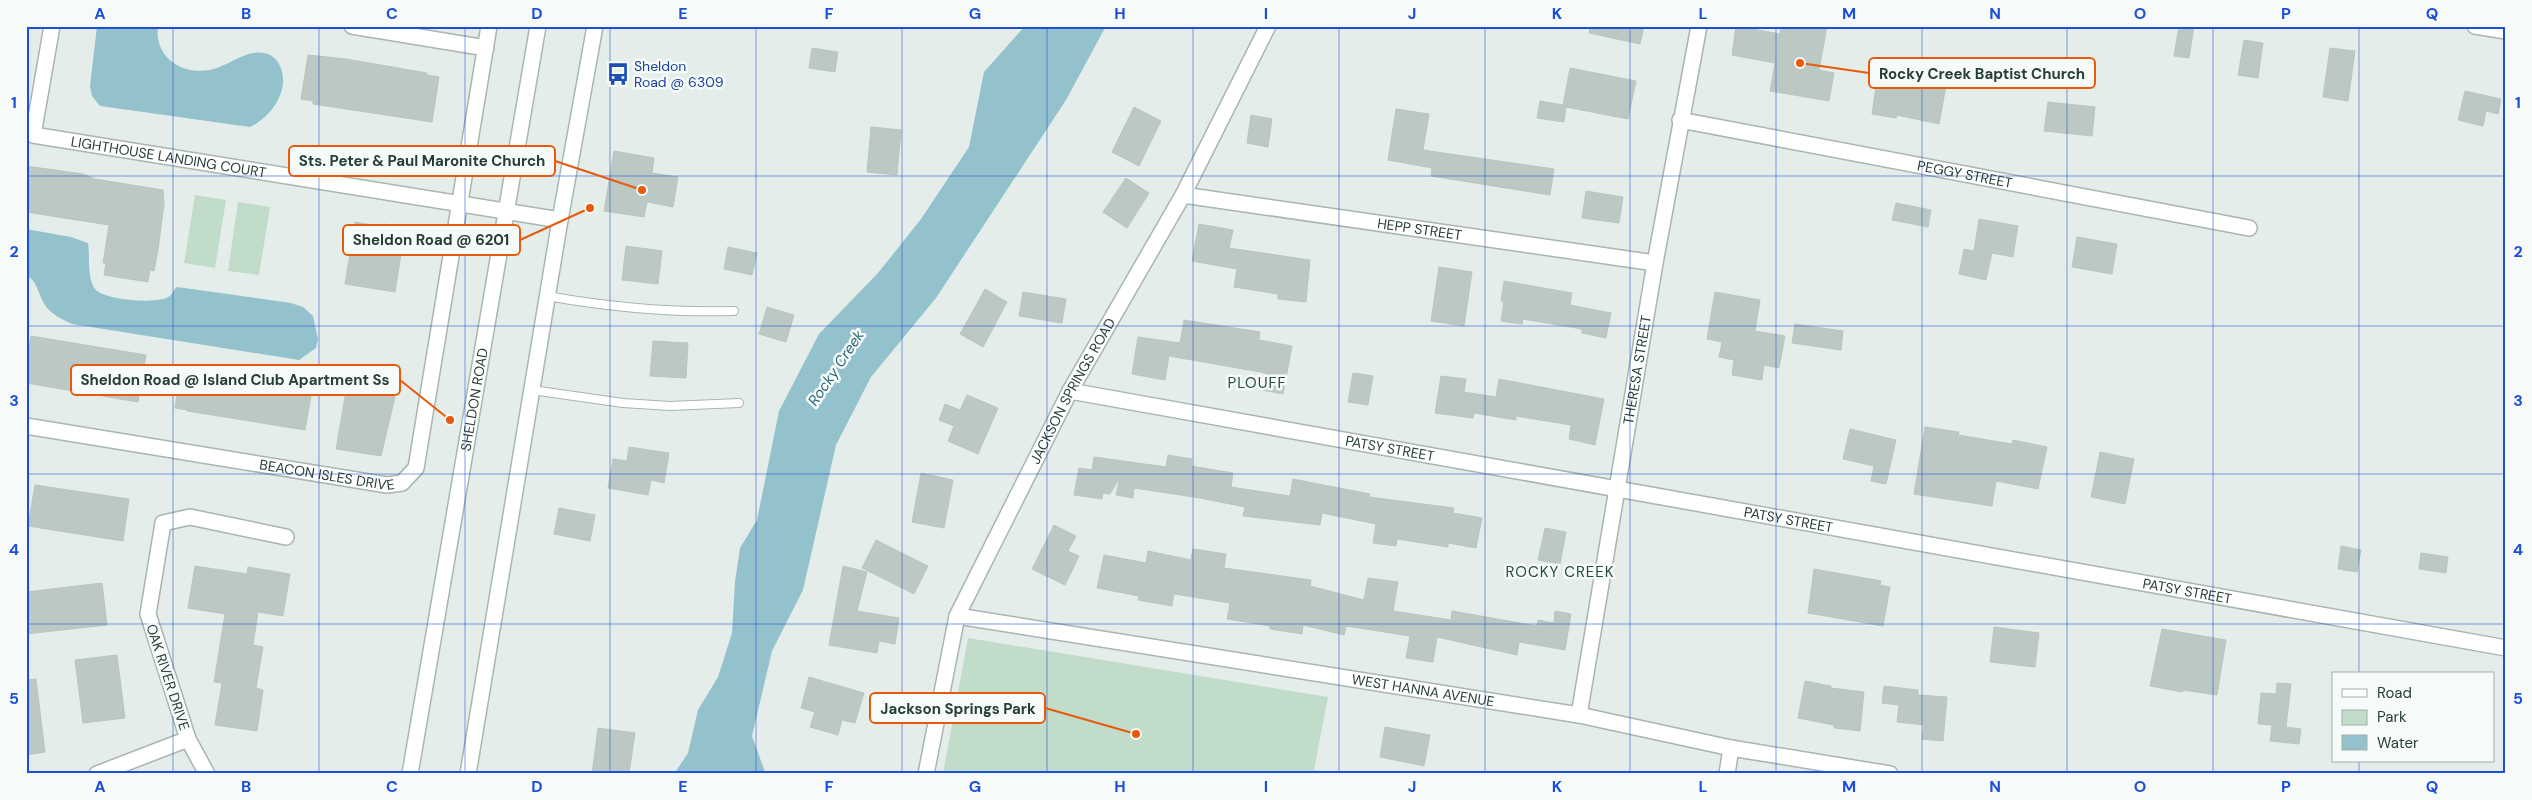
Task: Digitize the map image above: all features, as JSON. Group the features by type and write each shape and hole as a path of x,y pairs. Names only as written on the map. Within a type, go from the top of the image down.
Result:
{"street":[{"name":"LIGHTHOUSE LANDING COURT","path":"52,26 34,135 560,220"},
{"path":"352,26 486,48"},
{"name":"BEACON ISLES DRIVE","path":"26,426 387,485 402,483 416,468 489,26"},
{"name":"SHELDON ROAD","path":"410,774 538,26"},
{"path":"468,774 547,296 595,26"},
{"name":"JACKSON SPRINGS ROAD","path":"926,774 957,616 1070,390 1183,194 1268,26"},
{"name":"THERESA STREET","path":"1579,715 1680,120 1699,26"},
{"path":"2475,26 2506,31"},
{"name":"PEGGY STREET","path":"1680,120 2249,228"},
{"name":"HEPP STREET","path":"1183,194 1655,264"},
{"name":"PATSY STREET","path":"1070,390 2506,648"},
{"name":"OAK RIVER DRIVE","path":"206,774 188,740 148,614 163,523 190,517 286,537"},
{"name":"WEST HANNA AVENUE","path":"957,616 1579,715 1732,748 1890,774"},
{"path":"97,774 188,740"},
{"path":"1727,774 1732,748"}],"lane":[{"path":"547,296 602,306 698,312 734,311"},
{"path":"532,390 623,403 670,406 739,403"}],"green space":[{"path":"195,195 226,200 215,268 184,263"},
{"path":"238,202 270,207 259,275 228,271"},
{"path":"968,638 1328,697 1314,770 1335,774 943,774"}],"water":[{"path":"97,26 158,26 160,47 165,55 172,62 189,70 210,70 257,52 268,54 278,62 282,73 283,83 278,101 266,116 250,127 100,106 92,96 90,86"},
{"name":"Rocky Creek","path":"1025,26 1106,26 1066,100 936,298 871,377 836,445 803,590 772,651 752,736 765,772 763,774 674,774 688,753 698,710 718,677 732,633 735,582 740,548 757,520 779,411 819,334 878,273 921,219 969,147 984,72"},
{"path":"26,229 71,237 88,243 92,285 100,293 109,296 144,301 164,299 170,296 177,287 291,303 303,307 313,316 318,339 316,348 299,360 72,324 60,318 49,309 43,302 35,284 26,275"}],"building":[{"path":"1590,26 1644,26 1640,44 1589,33"},
{"path":"1736,26 1780,34 1781,26 1827,26 1819,70 1834,73 1829,101 1770,91 1775,63 1732,55"},
{"path":"2179,26 2194,26 2189,58 2174,56"},
{"path":"2244,40 2263,43 2258,78 2238,75"},
{"path":"812,48 838,52 835,72 809,68"},
{"path":"2330,48 2355,51 2348,101 2323,97"},
{"path":"308,55 346,59 427,73 427,75 439,77 432,122 313,104 313,101 301,99"},
{"path":"1879,66 1915,71 1916,66 1932,70 1930,82 1946,86 1939,124 1897,115 1896,118 1872,114"},
{"path":"1570,68 1636,81 1628,119 1566,107 1564,122 1537,118 1540,101 1563,105"},
{"path":"2465,91 2501,99 2498,114 2486,111 2483,126 2458,120"},
{"path":"2048,102 2095,107 2092,136 2044,131"},
{"path":"1134,107 1161,121 1139,166 1112,152"},
{"path":"1396,109 1429,114 1423,150 1554,169 1550,195 1431,176 1432,168 1388,160"},
{"path":"1251,115 1272,119 1268,147 1247,143"},
{"path":"871,127 901,130 897,175 867,172"},
{"path":"614,151 654,158 652,173 678,177 673,207 647,202 644,217 604,211"},
{"path":"26,166 83,174 95,179 163,190 164,204 158,250 154,271 150,270 148,282 104,275 106,263 103,263 109,225 26,212"},
{"path":"1126,178 1149,193 1127,228 1103,212"},
{"path":"1586,191 1623,197 1619,223 1582,218"},
{"path":"1896,203 1931,210 1928,227 1892,220"},
{"path":"1979,219 2018,226 2013,257 1992,253 1986,280 1959,274 1964,249 1974,251"},
{"path":"355,222 384,227 384,224 400,227 399,230 416,233 413,250 402,248 395,292 345,284"},
{"path":"1199,224 1233,230 1229,248 1310,260 1306,302 1278,299 1278,294 1234,287 1237,269 1192,261"},
{"path":"2077,237 2117,244 2112,274 2072,267"},
{"path":"626,246 662,251 658,284 622,280"},
{"path":"728,247 757,253 752,275 724,269"},
{"path":"1439,267 1472,272 1464,326 1431,321"},
{"path":"1504,281 1572,293 1570,305 1611,313 1606,338 1582,333 1582,329 1523,319 1522,324 1501,321"},
{"path":"985,289 1007,302 983,347 960,334"},
{"path":"1023,292 1066,299 1062,323 1019,316"},
{"path":"1715,292 1760,300 1755,331 1785,336 1779,368 1764,365 1762,380 1732,375 1734,360 1719,357 1722,342 1707,339"},
{"path":"767,307 794,315 786,342 759,334"},
{"path":"1184,320 1260,332 1259,340 1292,346 1283,394 1262,390 1266,373 1169,356 1165,380 1132,374 1138,337 1180,343"},
{"path":"1795,324 1843,331 1841,350 1792,343"},
{"path":"31,336 146,355 138,402 26,383 26,365"},
{"path":"653,341 688,343 686,378 650,376"},
{"path":"182,364 239,371 313,385 305,430 175,408"},
{"path":"1353,373 1373,376 1368,405 1348,402"},
{"path":"349,374 393,381 391,391 393,391 392,396 395,397 381,456 336,449"},
{"path":"1441,376 1466,379 1464,392 1496,397 1499,379 1604,399 1595,445 1569,439 1571,425 1516,416 1516,420 1474,413 1473,418 1435,413"},
{"path":"967,395 998,408 978,454 948,441 954,426 939,420 945,404 960,410"},
{"path":"1925,427 1959,432 1958,435 2012,444 2013,440 2047,447 2038,489 1996,481 1992,506 1914,494"},
{"path":"1850,429 1896,440 1886,484 1871,481 1874,466 1843,459"},
{"path":"629,447 669,453 664,483 651,480 648,495 608,488 613,459 627,461"},
{"path":"2100,452 2134,459 2125,504 2091,497"},
{"path":"1168,455 1192,459 1191,466 1233,473 1231,487 1290,496 1293,479 1370,494 1369,497 1454,508 1453,513 1482,518 1476,548 1448,543 1448,547 1397,539 1396,546 1373,543 1376,524 1322,513 1320,525 1243,516 1245,507 1200,498 1134,488 1133,498 1116,495 1119,482 1117,482 1110,494 1103,493 1102,499 1074,495 1079,468 1092,470 1094,457 1166,467"},
{"path":"921,473 953,480 944,528 912,522"},
{"path":"35,485 129,499 123,541 28,526"},
{"path":"559,508 595,515 590,541 554,534"},
{"path":"1054,525 1076,536 1068,551 1079,556 1065,585 1032,569"},
{"path":"1545,528 1566,532 1560,564 1538,560"},
{"path":"876,540 928,566 914,594 862,568"},
{"path":"2341,546 2361,550 2357,572 2338,569"},
{"path":"1193,549 1226,554 1224,568 1311,580 1310,586 1364,600 1368,578 1398,582 1393,611 1451,620 1452,611 1537,626 1538,620 1554,623 1555,611 1571,614 1565,650 1519,642 1517,655 1437,637 1433,662 1406,658 1410,636 1346,626 1344,635 1303,625 1302,634 1270,629 1270,626 1227,619 1230,603 1174,594 1172,606 1138,600 1139,596 1097,588 1104,555 1146,563 1148,551 1191,560"},
{"path":"2421,553 2448,557 2446,573 2419,569"},
{"path":"195,566 247,574 248,567 290,574 283,616 258,612 253,645 263,647 256,688 263,690 257,731 215,725 222,683 214,682 225,614 188,608"},
{"path":"843,566 867,572 857,611 899,618 895,644 879,641 877,653 829,645"},
{"path":"1814,569 1881,581 1880,585 1890,587 1883,626 1808,613"},
{"path":"102,583 107,625 26,634 26,592"},
{"path":"1994,627 2039,633 2035,667 1990,662"},
{"path":"2162,629 2226,640 2217,695 2183,690 2182,692 2150,686"},
{"path":"117,655 125,718 83,723 75,660"},
{"path":"809,677 864,693 855,723 842,720 838,735 810,727 815,712 801,708"},
{"path":"36,679 45,752 26,755 26,680"},
{"path":"1805,681 1831,686 1831,688 1864,692 1860,731 1834,728 1834,725 1798,718"},
{"path":"2277,683 2291,684 2286,727 2301,729 2299,744 2270,741 2272,725 2258,724 2261,693 2276,694"},
{"path":"1884,686 1918,690 1918,695 1947,697 1943,741 1922,739 1924,725 1897,722 1899,705 1882,703"},
{"path":"1385,727 1430,735 1424,766 1380,757"},
{"path":"598,728 635,733 629,774 592,774"}],"place":[{"name":"Rocky Creek Baptist Church","path":"1800,63"},
{"name":"Sheldon Road @ 6309","path":"618,74"},
{"name":"Sts. Peter & Paul Maronite Church","path":"642,190"},
{"name":"Sheldon Road @ 6201","path":"590,208"},
{"name":"Sheldon Road @ Island Club Apartment Ss","path":"450,420"},
{"name":"Jackson Springs Park","path":"1136,734"}],"district":[{"name":"PLOUFF","path":"1257,383"},
{"name":"ROCKY CREEK","path":"1560,572"}]}
